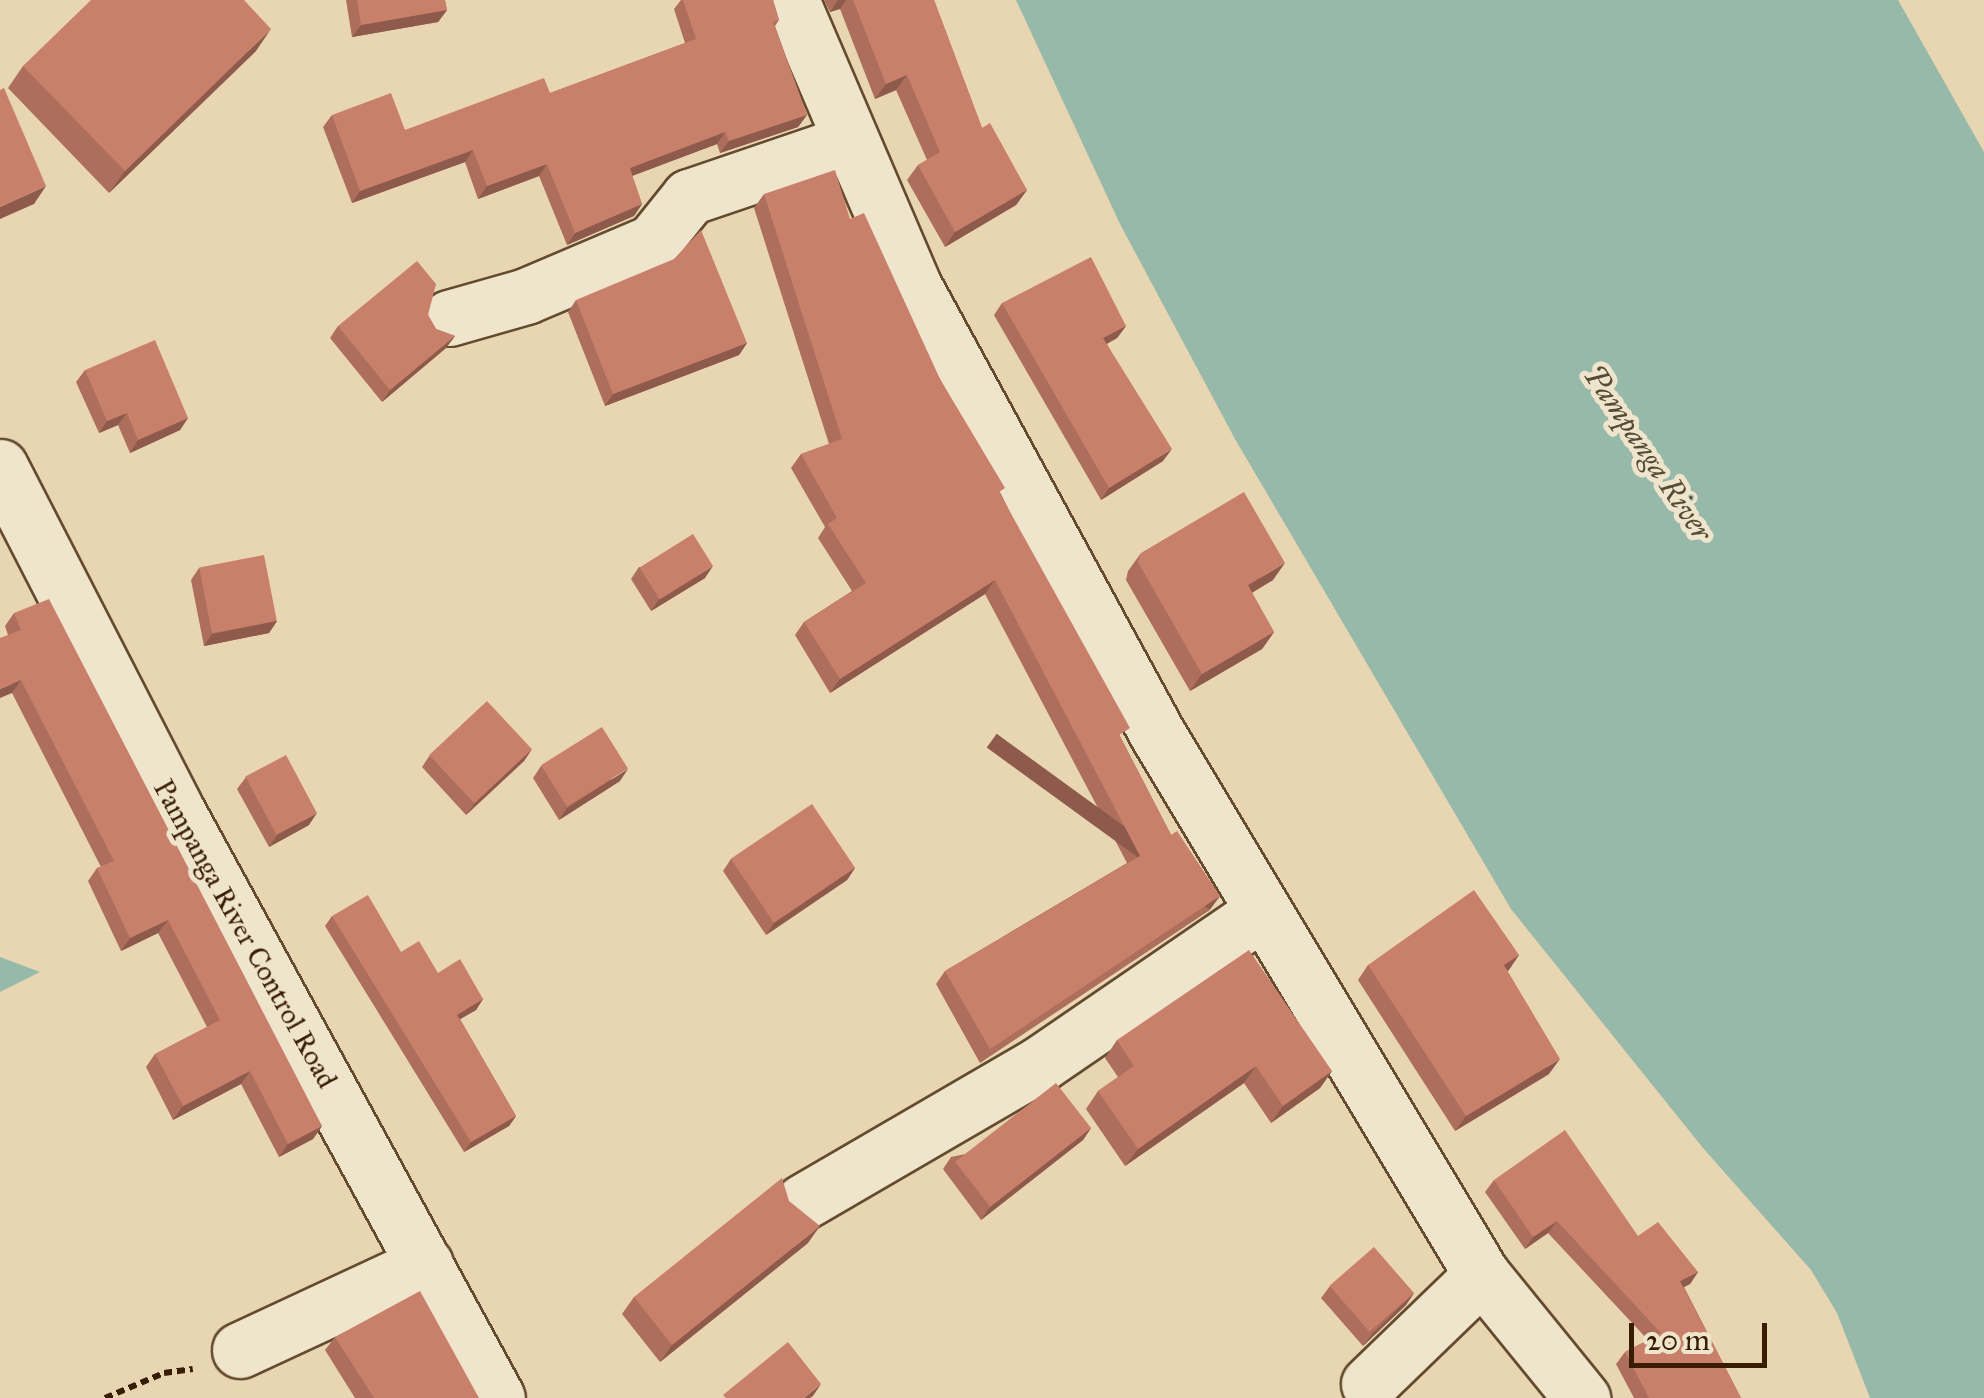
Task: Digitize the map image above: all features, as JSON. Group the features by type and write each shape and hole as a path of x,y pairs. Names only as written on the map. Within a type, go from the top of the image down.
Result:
{"street":[{"path":"791,0 848,143 914,287 1010,468 1262,912 1482,1276 1582,1398"},
{"path":"449,318 526,296 653,242 689,197 848,143"},
{"name":"Pampanga River Control Road","path":"0,467 174,806 497,1398"},
{"path":"803,1202 1040,1064 1262,912"},
{"path":"240,1350 424,1264"},
{"path":"1369,1384 1482,1276"}],"path":[{"path":"105,1398 240,1350"}],"water":[{"name":"Pampanga River","path":"1016,0 1898,0 1984,152 1984,1398 1870,1398 1837,1313 1811,1270 1703,1148 1511,909 1235,439 1120,224"},
{"path":"0,957 40,972 0,992"}],"building":[{"path":"91,0 244,0 271,29 125,171 23,66"},
{"path":"357,0 445,0 447,10 361,25"},
{"path":"683,0 773,0 779,20 773,22 807,115 729,141 725,132 630,168 642,204 575,233 547,164 487,186 473,150 360,191 332,115 391,93 405,130 544,78 550,93 696,39"},
{"path":"853,0 934,0 982,128 990,123 1027,190 955,232 918,165 940,152 907,75 886,84"},
{"path":"4,88 46,186 0,207 0,90"},
{"path":"835,170 850,219 864,213 940,379 1005,488 999,492 1130,728 1119,735 1171,835 1177,831 1220,896 990,1049 945,971 1140,856 995,580 840,679 804,622 866,583 828,524 837,518 801,454 842,439 764,194"},
{"path":"701,230 747,343 613,394 576,300 674,259"},
{"path":"1091,257 1126,326 1103,338 1172,449 1109,488 1002,303"},
{"path":"417,261 436,284 428,315 436,329 455,336 390,390 338,326"},
{"path":"155,340 188,418 138,440 127,413 107,421 85,370"},
{"path":"1244,492 1285,563 1248,585 1274,632 1202,674 1138,562 1141,553"},
{"path":"693,534 713,566 660,600 640,567"},
{"path":"264,555 277,621 212,633 199,568"},
{"path":"49,599 322,1126 288,1144 250,1071 183,1106 155,1054 220,1020 168,920 130,938 97,868 114,861 21,680 0,689 0,638 21,630 14,613"},
{"path":"487,701 532,749 474,803 429,755"},
{"path":"602,727 628,769 567,807 541,765"},
{"path":"286,755 317,813 276,835 245,777"},
{"path":"812,804 855,868 774,923 731,859"},
{"path":"1474,890 1519,955 1504,965 1560,1059 1466,1116 1368,965"},
{"path":"368,895 401,952 419,941 438,973 460,959 483,999 457,1015 516,1116 471,1142 332,916"},
{"path":"1249,950 1332,1071 1283,1106 1256,1066 1138,1149 1098,1091 1134,1066 1117,1040"},
{"path":"1056,1083 1091,1128 990,1207 955,1162"},
{"path":"1565,1130 1638,1236 1658,1222 1698,1272 1680,1281 1741,1398 1649,1398 1625,1352 1661,1333 1557,1221 1533,1237 1494,1180"},
{"path":"782,1178 789,1201 820,1226 672,1345 634,1297"},
{"path":"1374,1247 1414,1293 1369,1332 1329,1286"},
{"path":"420,1291 479,1398 374,1398 335,1337"},
{"path":"788,1342 821,1384 804,1398 723,1395"}]}
